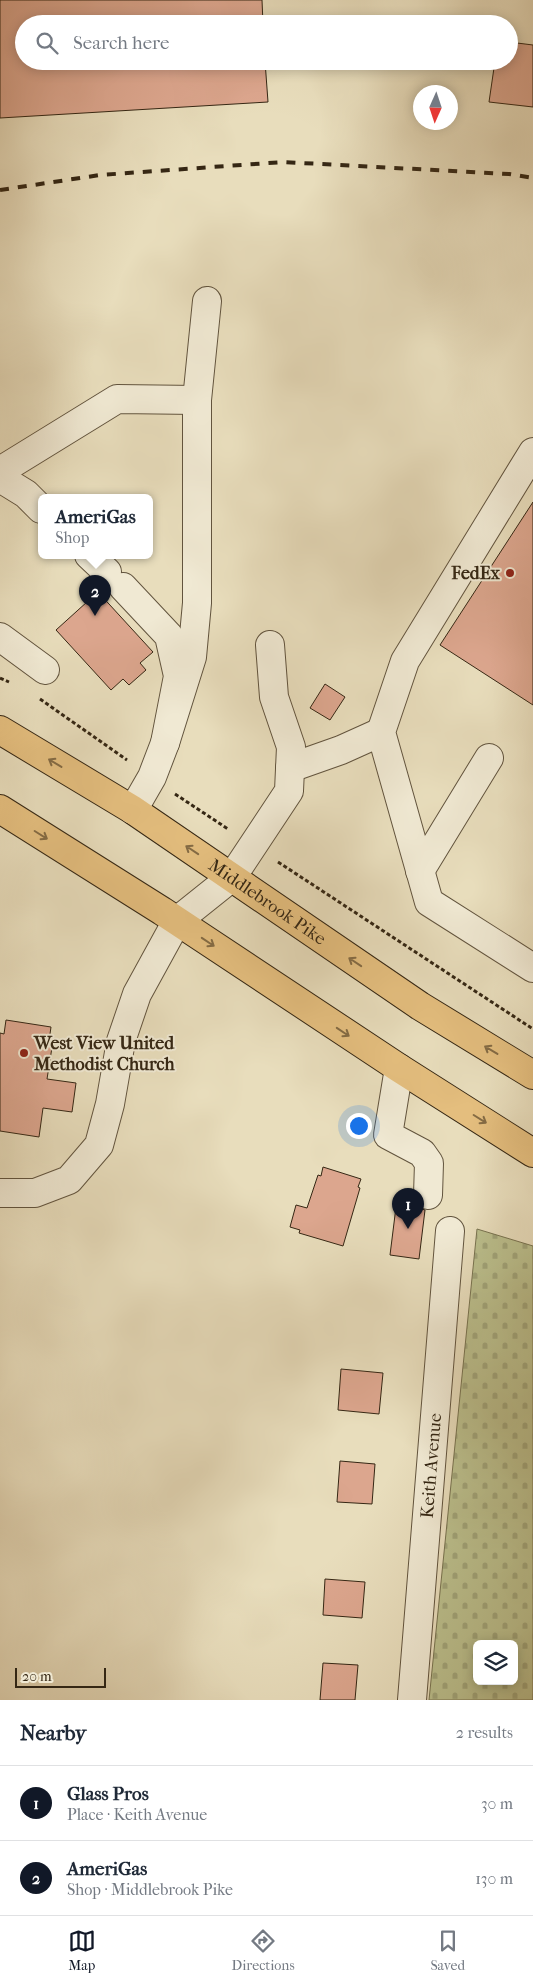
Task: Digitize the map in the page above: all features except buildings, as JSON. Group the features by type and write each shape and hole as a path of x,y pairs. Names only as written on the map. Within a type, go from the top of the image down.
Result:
{"main road":[{"name":"Middlebrook Pike","path":"0,730 133,810 420,1006 533,1075"},
{"path":"0,809 176,921 399,1068 533,1152"}],"street":[{"path":"133,810 152,777 165,743 192,657 197,603 197,400 207,301"},
{"path":"0,471 118,399 197,400"},
{"path":"533,452 405,661 381,732 429,902 533,968"},
{"path":"0,478 26,494 38,505"},
{"path":"106,571 168,636 178,676 165,743"},
{"path":"0,637 45,670"},
{"path":"0,1193 35,1193 69,1180 99,1145 110,1104 121,1041 137,994 176,921 232,877 289,791 291,747 274,697 270,646"},
{"path":"290,768 341,750 381,732"},
{"path":"420,871 489,758"},
{"path":"399,1068 388,1135 422,1153 429,1163 428,1195"},
{"name":"Keith Avenue","path":"412,1700 450,1231"}],"green space":[{"path":"477,1229 533,1246 533,1700 429,1700"}],"railway":[{"path":"0,190 100,175 283,162 509,174 533,178"}],"place":[{"name":"FedEx","path":"510,573"},
{"name":"AmeriGas","path":"95,616"},
{"name":"West View United Methodist Church","path":"24,1053"},
{"name":"Glass Pros","path":"408,1229"}]}
